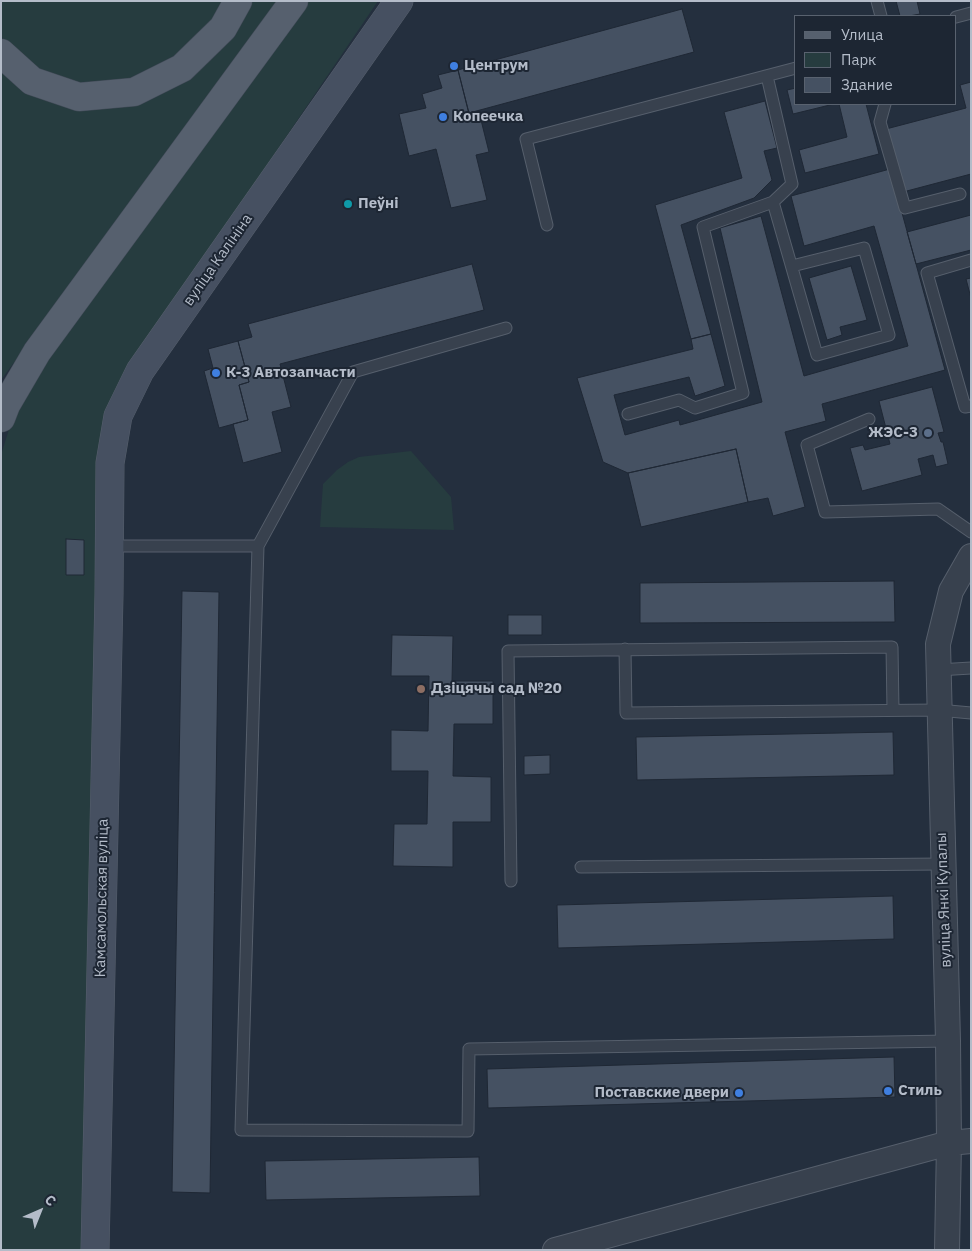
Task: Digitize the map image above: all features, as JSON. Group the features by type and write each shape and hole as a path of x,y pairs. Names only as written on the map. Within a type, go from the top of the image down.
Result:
{"main road":[{"path":"1,53 32,81 79,97 134,92 182,68 223,28 238,1"},
{"path":"1,418 6,405 37,352 294,1"}],"street":[{"name":"вуліца Калініна","path":"110,546 110,463 118,416 140,371 399,1"},
{"name":"Камсамольская вуліца","path":"94,1250 110,546"},
{"name":"вуліца Янкі Купалы","path":"947,1250 960,1142 948,1041 938,710 938,644 951,592 971,556"},
{"path":"555,1250 960,1142"}],"lane":[{"path":"877,1 881,15"},
{"path":"957,17 971,13"},
{"path":"547,225 526,138 794,69"},
{"path":"628,414 679,400 695,408 743,393 703,227 773,202 792,184 767,76"},
{"path":"885,105 880,122 904,208 960,194"},
{"path":"773,202 817,355 889,335 864,248 792,266"},
{"path":"971,260 927,273 965,407 971,406"},
{"path":"506,328 353,372 258,546 241,1130 468,1131 469,1049 948,1041"},
{"path":"869,419 807,445 825,512 938,509 971,532"},
{"path":"110,546 258,546"},
{"path":"511,881 508,650 892,647 893,710"},
{"path":"625,649 626,713 893,710 938,710 971,713"},
{"path":"938,670 971,668"},
{"path":"581,867 943,864"}],"green space":[{"path":"1,1 226,1 215,22 174,58 132,79 79,86 38,71 3,39 1,36"},
{"path":"253,1 282,1 1,380 1,66 26,89 188,80 234,37"},
{"path":"305,1 378,1 131,366 108,413 84,1250 1,1250 1,455 15,410 46,358"},
{"path":"411,451 451,497 454,530 320,527 323,484 337,470 359,457"}],"building":[{"path":"896,1 917,1 920,14 900,15"},
{"path":"682,9 694,52 469,113 458,70"},
{"path":"458,70 469,114 479,112 489,152 476,155 487,200 451,208 436,149 409,156 399,114 426,108 422,94 442,88 438,75"},
{"path":"971,82 971,174 903,192 886,129 966,108 960,85"},
{"path":"794,88 794,105 830,105 793,114 787,90"},
{"path":"765,101 777,148 764,151 772,180 754,198 681,225 711,334 691,339 655,205 742,178 724,112"},
{"path":"839,105 866,105 879,154 805,173 799,150 847,137"},
{"path":"890,169 945,370 822,404 826,421 785,432 805,507 773,516 768,498 748,502 736,449 628,473 603,462 577,378 693,349 691,339 711,334 725,386 695,396 689,377 614,395 625,435 679,420 680,425 762,402 720,228 761,216 804,376 908,346 874,226 804,246 791,196"},
{"path":"971,215 971,250 916,264 907,232"},
{"path":"472,264 484,310 280,364 291,407 272,412 282,452 243,463 233,424 248,420 239,385 249,382 238,341 252,337 248,324"},
{"path":"851,266 867,320 840,327 842,335 827,340 809,278"},
{"path":"971,278 971,298 966,279"},
{"path":"238,341 249,382 239,385 248,420 219,428 204,371 213,368 208,349"},
{"path":"932,387 944,432 938,433 941,442 943,442 948,464 936,467 933,455 918,459 922,475 862,491 850,448 863,445 865,450 890,444 879,401"},
{"path":"736,449 748,502 641,527 628,473"},
{"path":"66,539 84,540 84,575 66,575"},
{"path":"894,581 895,622 640,623 640,583"},
{"path":"182,591 219,592 210,1193 172,1192"},
{"path":"508,615 542,615 542,635 508,635"},
{"path":"392,635 453,636 452,681 493,681 493,724 454,724 453,776 491,777 491,822 453,822 453,867 393,866 394,824 427,824 428,771 391,771 391,730 428,731 429,676 391,676"},
{"path":"893,732 894,775 637,780 636,737"},
{"path":"550,755 550,774 524,775 524,756"},
{"path":"893,896 894,939 558,948 557,905"},
{"path":"894,1057 895,1097 488,1108 487,1069"},
{"path":"479,1157 480,1196 266,1200 265,1161"}],"place":[{"name":"Центрум","path":"454,66"},
{"name":"Копеечка","path":"443,117"},
{"name":"Пеўні","path":"348,204"},
{"name":"К-3 Автозапчасти","path":"216,373"},
{"name":"ЖЭС-3","path":"928,433"},
{"name":"Дзіцячы сад №20","path":"421,689"},
{"name":"Стиль","path":"888,1091"},
{"name":"Поставские двери","path":"739,1093"}]}
